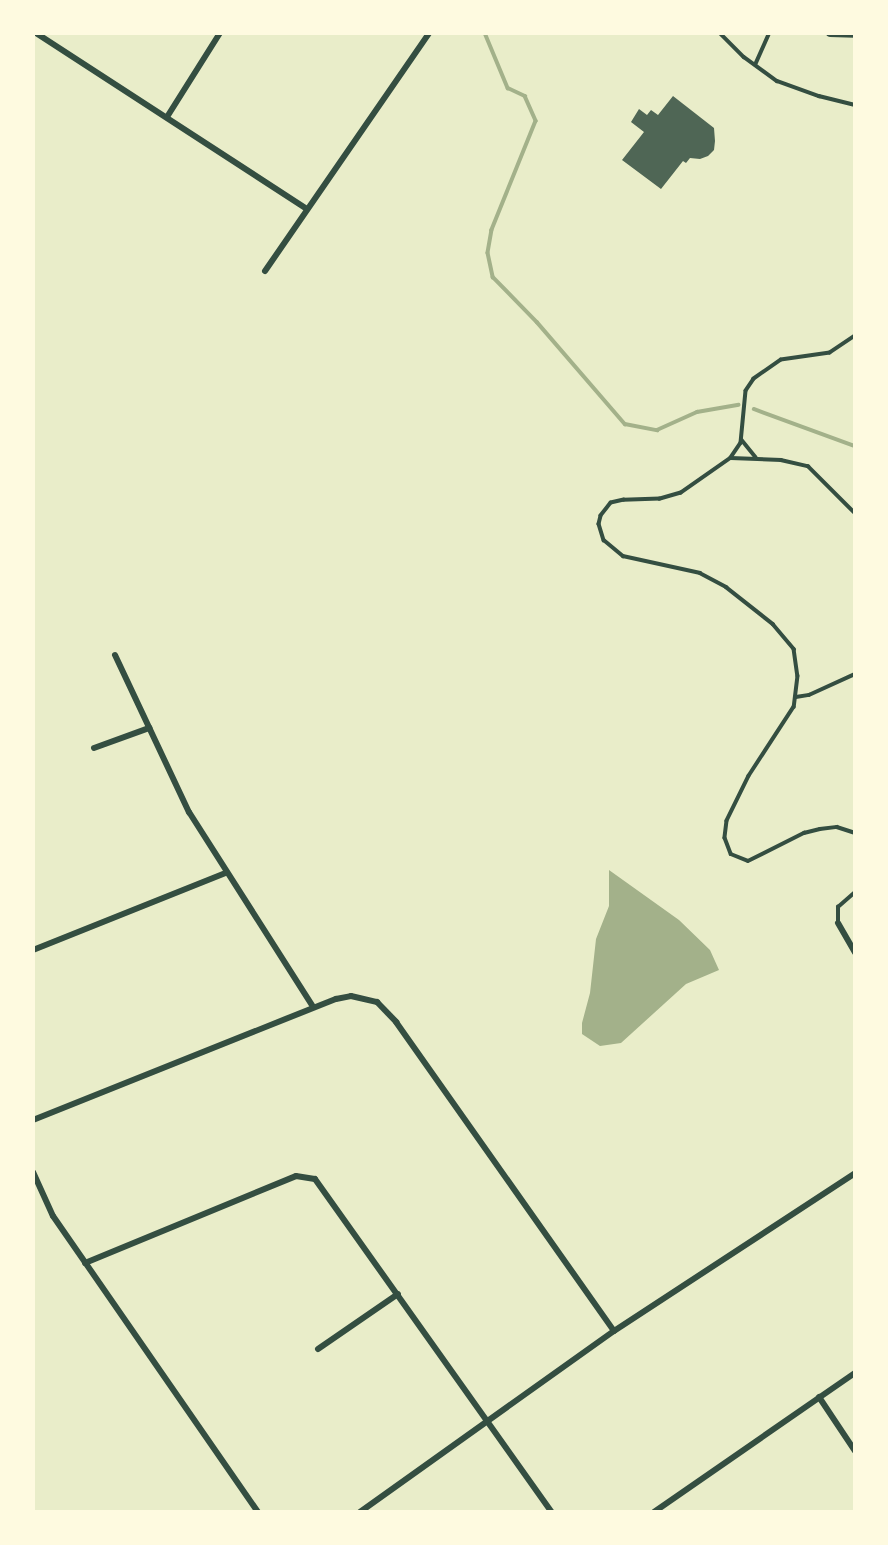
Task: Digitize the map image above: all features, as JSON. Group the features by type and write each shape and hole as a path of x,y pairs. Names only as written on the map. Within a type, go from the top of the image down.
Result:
{"street":[{"path":"36,33 307,209"},
{"path":"167,117 220,33"},
{"path":"265,271 429,33"},
{"path":"830,33 855,34"},
{"path":"114,654 189,812 313,1007"},
{"path":"94,748 149,728"},
{"path":"33,950 226,873"},
{"path":"838,923 855,952"},
{"path":"33,1120 313,1007 351,996 377,1002 614,1331"},
{"path":"33,1172 53,1216 258,1512"},
{"path":"360,1512 614,1331 855,1173"},
{"path":"85,1263 296,1176 306,1176 322,1185 552,1512"},
{"path":"318,1349 398,1294"},
{"path":"654,1512 855,1373"},
{"path":"819,1397 855,1451"}],"lane":[{"path":"720,33 755,65 777,80 819,96 855,105"},
{"path":"726,33 735,48"},
{"path":"755,65 769,33"},
{"path":"855,336 830,353 781,360 754,379 746,391 742,440 731,458 681,493 660,499 611,503 601,516 600,532 613,549 623,556 678,567 714,580 773,624 794,649 798,676 796,697 787,719 749,776 727,821 726,846 738,860 748,861 804,833 837,827 855,833"},
{"path":"742,440 756,457"},
{"path":"731,458 756,457 796,461 808,466 855,513"},
{"path":"796,697 809,695 855,674"},
{"path":"838,923 838,907 855,892"}],"shaded area":[{"path":"609,870 679,920 710,950 719,970 686,984 621,1043 600,1046 582,1034 582,1023 590,993 596,939 609,906"}],"building":[{"path":"673,96 714,128 714,150 700,159 690,158 686,163 683,161 661,189 622,160 644,132 631,122 639,109 647,115 651,110 658,115"}],"waterway":[{"path":"485,33 508,88 525,96 536,121 492,230 488,253 493,277 537,322 625,424 657,430 697,412 738,405"},
{"path":"754,409 855,446"}]}
